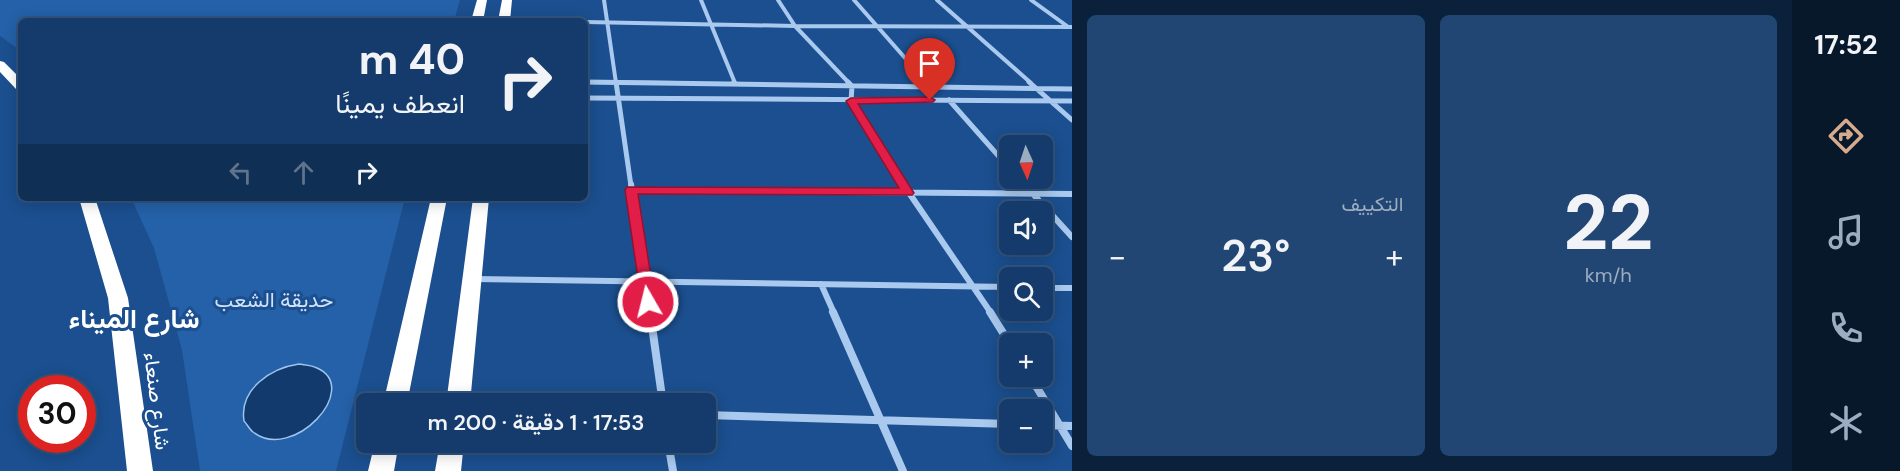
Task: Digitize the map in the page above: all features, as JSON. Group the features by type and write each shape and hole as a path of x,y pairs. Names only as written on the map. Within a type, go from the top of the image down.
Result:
{"highway":[{"path":"478,18 482,0"},
{"path":"504,18 507,0"},
{"path":"0,65 18,83"},
{"name":"شارع صنعاء","path":"88,201 118,298 140,471"},
{"path":"397,393 438,201"},
{"path":"459,393 481,201"},
{"path":"381,471 385,453"},
{"path":"448,471 450,453"}],"street":[{"path":"604,0 661,393"},
{"path":"701,0 735,84"},
{"path":"778,0 795,26 852,86 852,100 908,193 974,286 1003,333"},
{"path":"854,0 930,87"},
{"path":"937,0 1072,120"},
{"path":"1031,0 1070,28"},
{"path":"588,22 1070,28"},
{"path":"588,82 1072,89"},
{"path":"588,98 1072,101"},
{"path":"949,100 999,157"},
{"path":"1028,189 1072,237"},
{"path":"632,190 1072,194"},
{"path":"471,278 999,287"},
{"path":"821,284 903,471"},
{"path":"1053,288 1072,288"},
{"path":"1037,387 1072,446"},
{"path":"716,415 999,424"},
{"path":"1053,425 1072,426"},
{"path":"670,453 673,471"}],"green space":[{"path":"0,0 460,0 455,18 18,18 18,49 0,36"},
{"name":"حديقة الشعب","path":"132,201 404,201 336,471 200,471 182,350 154,248"}],"shaded area":[{"path":"299,364 315,367 329,378 332,391 327,405 317,419 303,431 286,438 269,439 253,432 244,421 244,410 252,390 268,375"}],"district":[{"name":"شارع الميناء","path":"134,318"}],"route":[{"path":"648,302 632,190 908,193 851,101 930,100"}]}
